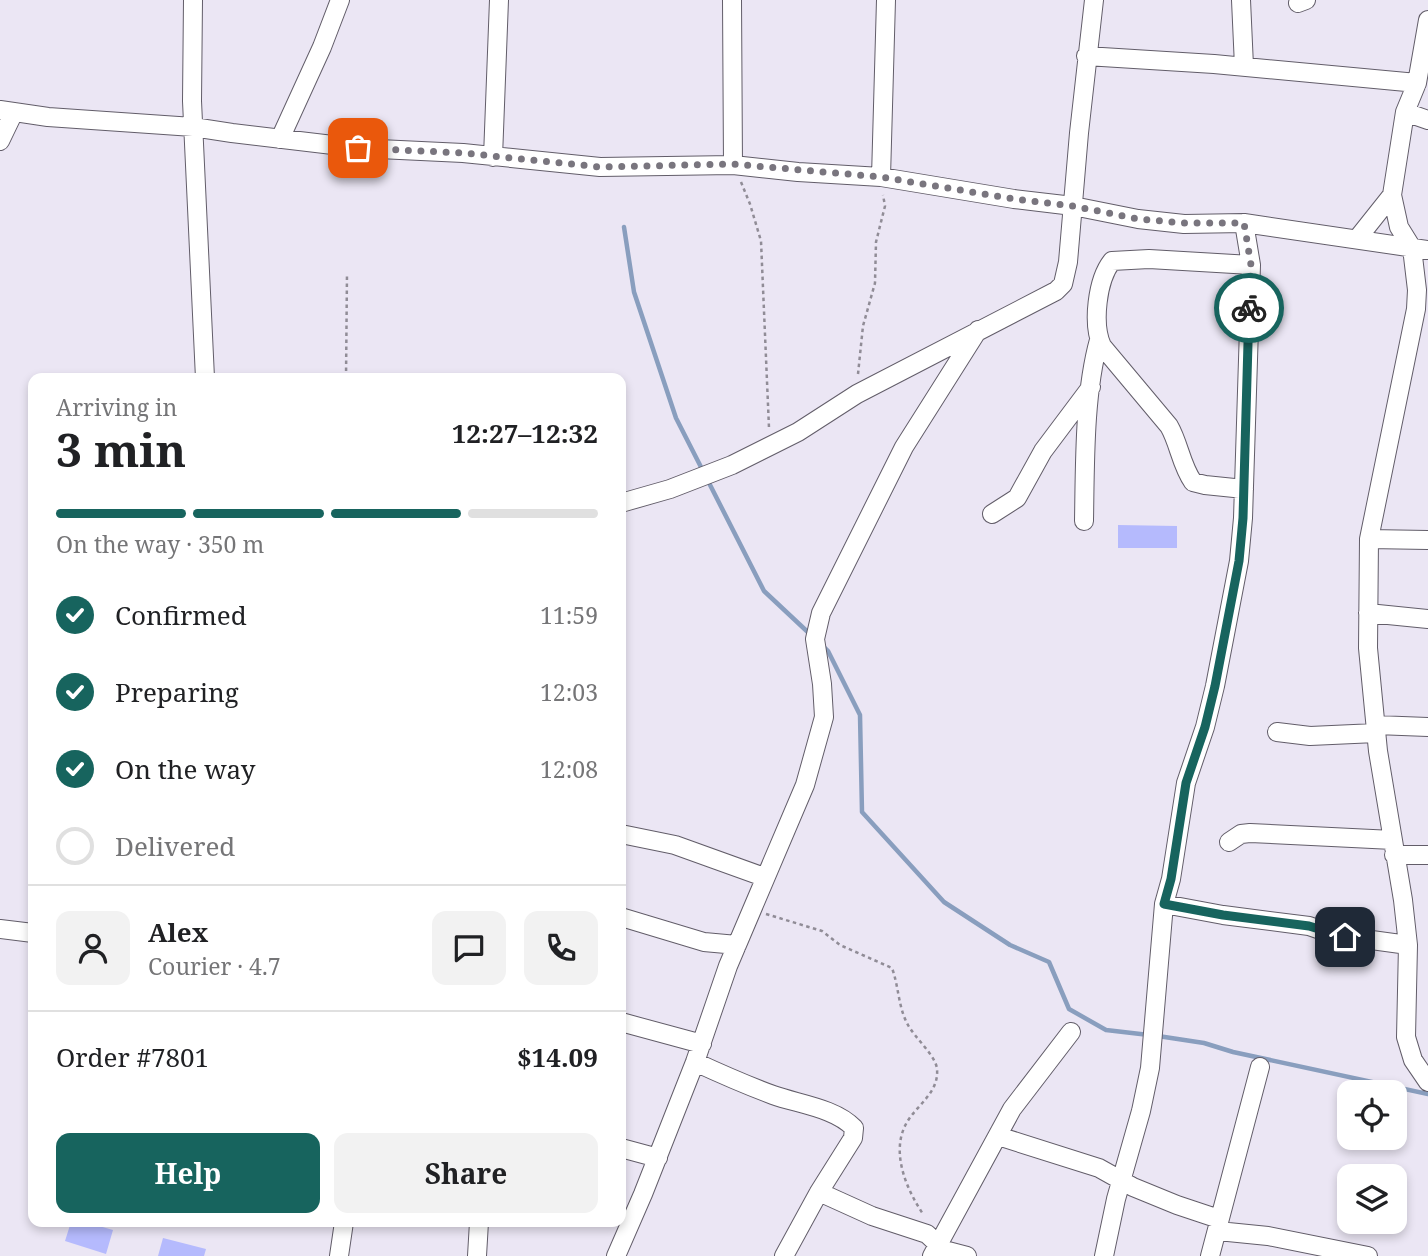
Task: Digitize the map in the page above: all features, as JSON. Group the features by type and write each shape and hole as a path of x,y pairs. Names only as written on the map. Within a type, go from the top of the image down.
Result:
{"street":[{"path":"193,0 193,127 205,373"},
{"path":"280,139 322,47 340,0"},
{"path":"494,157 499,0"},
{"path":"732,0 733,164"},
{"path":"881,177 886,0"},
{"path":"626,501 705,477 773,444 828,414 857,394 1056,291 1063,284 1068,262 1086,56 1094,0"},
{"path":"1241,0 1244,66"},
{"path":"1428,22 1417,83 1405,112 1392,195 1399,227 1420,249 1416,309 1369,539 1368,613 1368,648 1376,729 1408,945 1406,1037 1413,1060 1428,1082"},
{"path":"1086,56 1244,66 1417,83"},
{"path":"0,141 7,111 48,117 193,127 358,148 600,167 733,164 881,177 1161,221 1244,223 1420,249"},
{"path":"1405,112 1428,120"},
{"path":"1357,239 1392,195"},
{"path":"1104,1256 1150,1068 1164,904 1171,879 1186,783 1205,727 1239,561 1251,265 1244,223"},
{"path":"1084,521 1091,386 1099,340 1099,295 1105,270 1112,261 1149,259 1251,265"},
{"path":"616,1256 658,1158 764,877 805,785 822,729 824,705 815,639 821,613 904,447 978,330"},
{"path":"1099,340 1169,426 1193,482 1244,489"},
{"path":"992,514 1017,498 1043,451 1091,386"},
{"path":"1369,539 1428,540"},
{"path":"1368,613 1428,619"},
{"path":"1277,732 1310,736 1428,727"},
{"path":"1229,842 1241,834 1250,833 1394,848 1428,855"},
{"path":"626,835 676,845 764,877"},
{"path":"1164,904 1309,926 1335,935 1408,945"},
{"path":"626,919 704,942 737,945"},
{"path":"0,929 28,932"},
{"path":"626,1024 702,1044"},
{"path":"935,1247 1012,1109 1071,1032"},
{"path":"695,1062 774,1095 821,1110 853,1126 853,1138 819,1192 785,1256"},
{"path":"1210,1256 1259,1067"},
{"path":"998,1136 1099,1168 1219,1225 1368,1256"},
{"path":"626,1149 658,1158"},
{"path":"819,1192 872,1216 927,1234 935,1247 967,1256"},
{"path":"339,1256 343,1227"},
{"path":"477,1256 479,1227"}],"path":[{"path":"733,164 750,204 761,241 766,400 773,444"},
{"path":"857,394 863,326 873,296 876,238 885,206 881,177"},
{"path":"346,373 347,273"},
{"path":"752,910 822,931 840,945 892,968 901,1010 918,1041 935,1060 938,1071 936,1085 904,1128 899,1149 909,1190 926,1220 935,1247"}],"building":[{"path":"1118,525 1177,526 1177,548 1118,548"},
{"path":"69,1227 102,1227 113,1230 106,1254 65,1241"},
{"path":"163,1238 206,1249 204,1256 158,1256"}],"waterway":[{"path":"624,227 634,292 676,418 703,471"},
{"path":"707,479 764,591 812,636"},
{"path":"823,646 860,715 862,812 944,902 1010,945 1049,962 1069,1009 1106,1030 1149,1035"},
{"path":"1158,1036 1204,1043 1233,1052 1428,1094"}],"way so far":[{"path":"358,148 463,153 600,167 733,164 798,172 881,177 1073,206 1138,219 1184,223 1244,223 1251,265 1249,308"}],"route":[{"path":"1249,308 1243,518 1239,561 1215,686 1205,727 1186,783 1171,879 1164,904 1251,920 1315,927 1345,937"}]}
